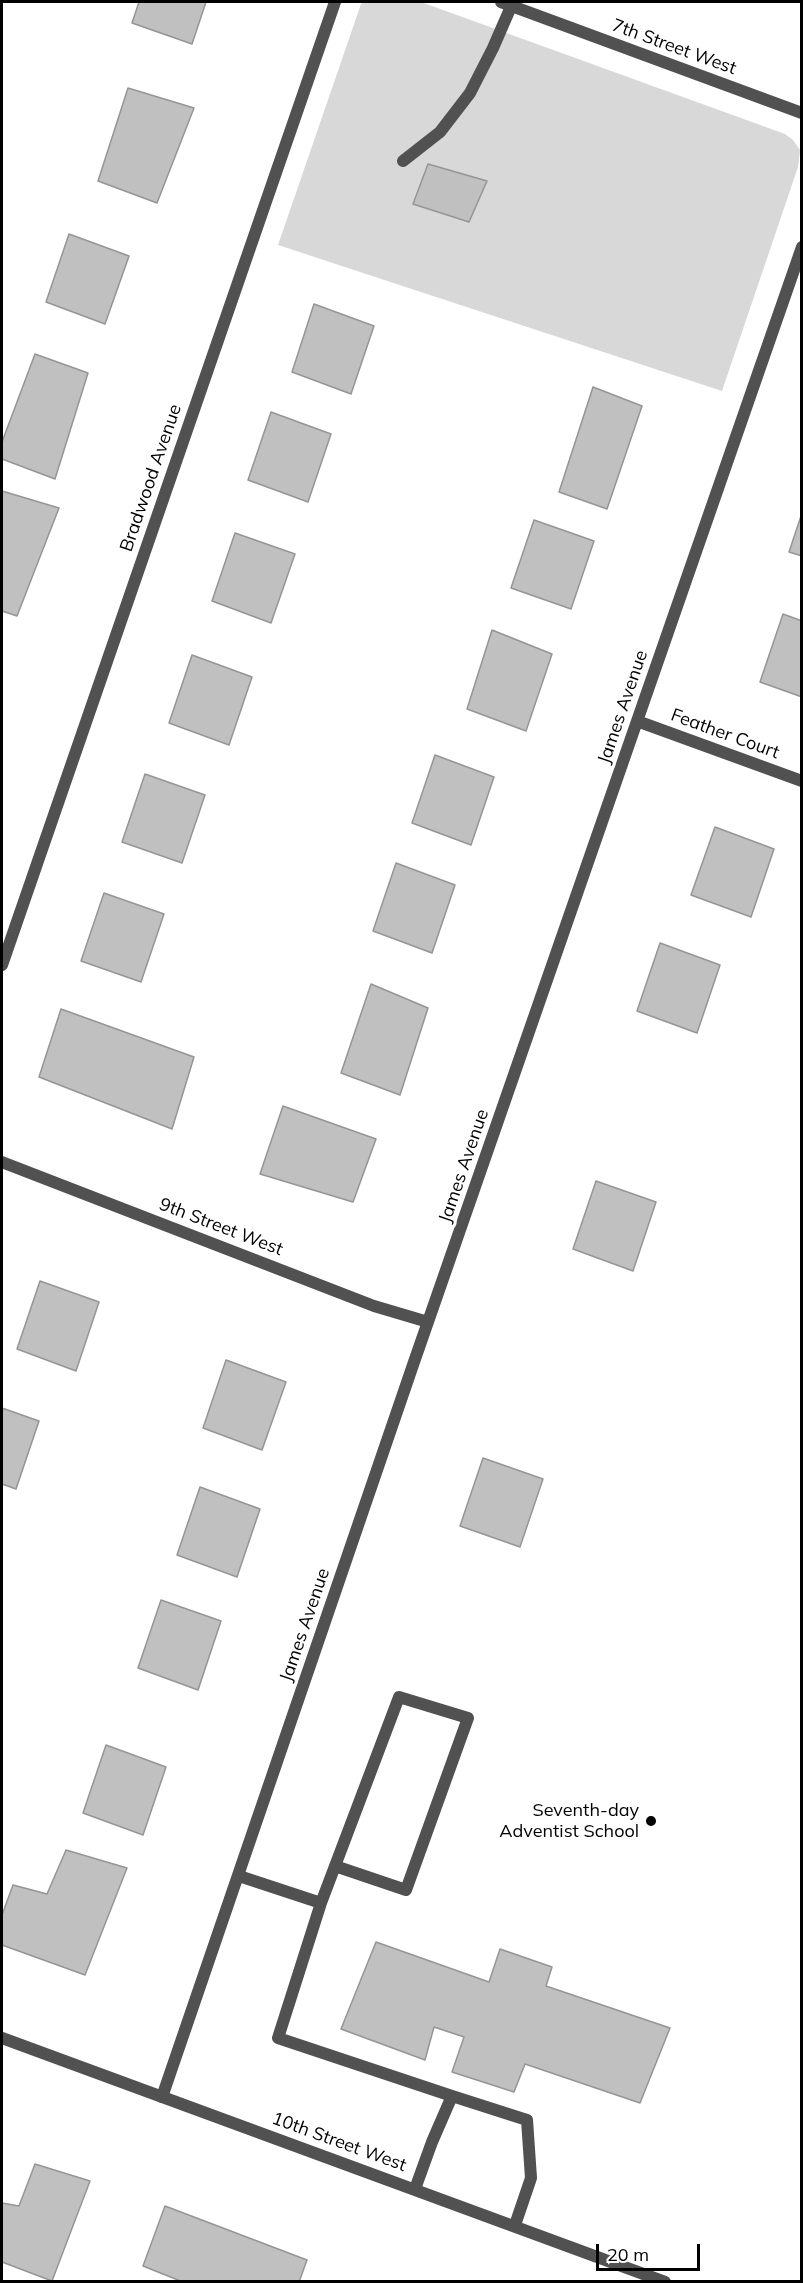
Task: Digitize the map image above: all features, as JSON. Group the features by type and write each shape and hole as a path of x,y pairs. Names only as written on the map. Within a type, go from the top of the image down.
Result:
{"street":[{"name":"Bradwood Avenue","path":"2,965 335,2"},
{"name":"7th Street West","path":"508,3 801,113"},
{"path":"403,161 440,132 470,93 493,48 508,3"},
{"name":"James Avenue","path":"162,2097 428,1322 754,389 801,247"},
{"name":"Feather Court","path":"637,721 801,781"},
{"name":"9th Street West","path":"2,1162 374,1306 428,1322"},
{"path":"335,1866 406,1890 468,1718 399,1697 335,1866 321,1903 278,2038 527,2120 531,2178 515,2225"},
{"path":"238,1876 321,1903"},
{"name":"10th Street West","path":"2,2038 515,2225 637,2277 665,2282"},
{"path":"415,2188 452,2096"}],"shaded area":[{"path":"364,2 421,2 785,134 793,140 800,150 798,167 722,391 278,245 361,4"}],"building":[{"path":"139,2 206,2 192,44 132,23"},
{"path":"128,88 194,108 157,203 98,181"},
{"path":"428,164 487,181 469,222 413,204"},
{"path":"69,234 129,256 105,324 46,302"},
{"path":"314,304 374,326 351,394 292,372"},
{"path":"35,354 88,373 55,479 2,459 2,442"},
{"path":"593,387 642,406 607,509 559,492"},
{"path":"271,412 331,434 308,502 248,480"},
{"path":"2,491 59,508 17,616 2,611"},
{"path":"802,513 802,556 789,552"},
{"path":"534,520 594,541 571,609 511,588"},
{"path":"235,533 295,554 271,623 212,601"},
{"path":"783,614 802,621 802,697 760,682"},
{"path":"492,630 552,654 526,731 467,709"},
{"path":"192,655 252,677 229,745 169,723"},
{"path":"435,755 494,777 471,845 412,823"},
{"path":"145,774 205,795 182,863 122,842"},
{"path":"715,827 774,849 751,917 691,895"},
{"path":"396,863 455,885 432,953 373,931"},
{"path":"104,893 164,914 141,982 81,961"},
{"path":"660,943 720,965 697,1033 637,1011"},
{"path":"371,984 428,1008 400,1095 341,1073"},
{"path":"61,1009 194,1057 172,1129 39,1077"},
{"path":"283,1106 376,1139 353,1202 260,1174"},
{"path":"596,1181 656,1202 633,1271 573,1249"},
{"path":"40,1281 99,1302 76,1371 17,1349"},
{"path":"226,1360 286,1382 262,1450 203,1428"},
{"path":"2,1408 39,1421 16,1489 2,1484"},
{"path":"483,1458 543,1479 520,1547 460,1526"},
{"path":"200,1487 260,1509 237,1577 177,1555"},
{"path":"161,1600 221,1621 198,1690 138,1668"},
{"path":"106,1745 166,1767 143,1835 83,1813"},
{"path":"66,1850 127,1868 85,1975 2,1945 2,1915 13,1885 47,1894"},
{"path":"376,1942 489,1982 500,1949 552,1967 546,1986 670,2028 640,2103 525,2064 514,2092 452,2072 464,2037 434,2027 425,2060 341,2029"},
{"path":"35,2164 90,2181 52,2281 2,2262 2,2203 19,2206"},
{"path":"165,2206 307,2260 299,2282 183,2282 143,2266"}],"place":[{"name":"Seventh-day Adventist School","path":"651,1821"}]}
